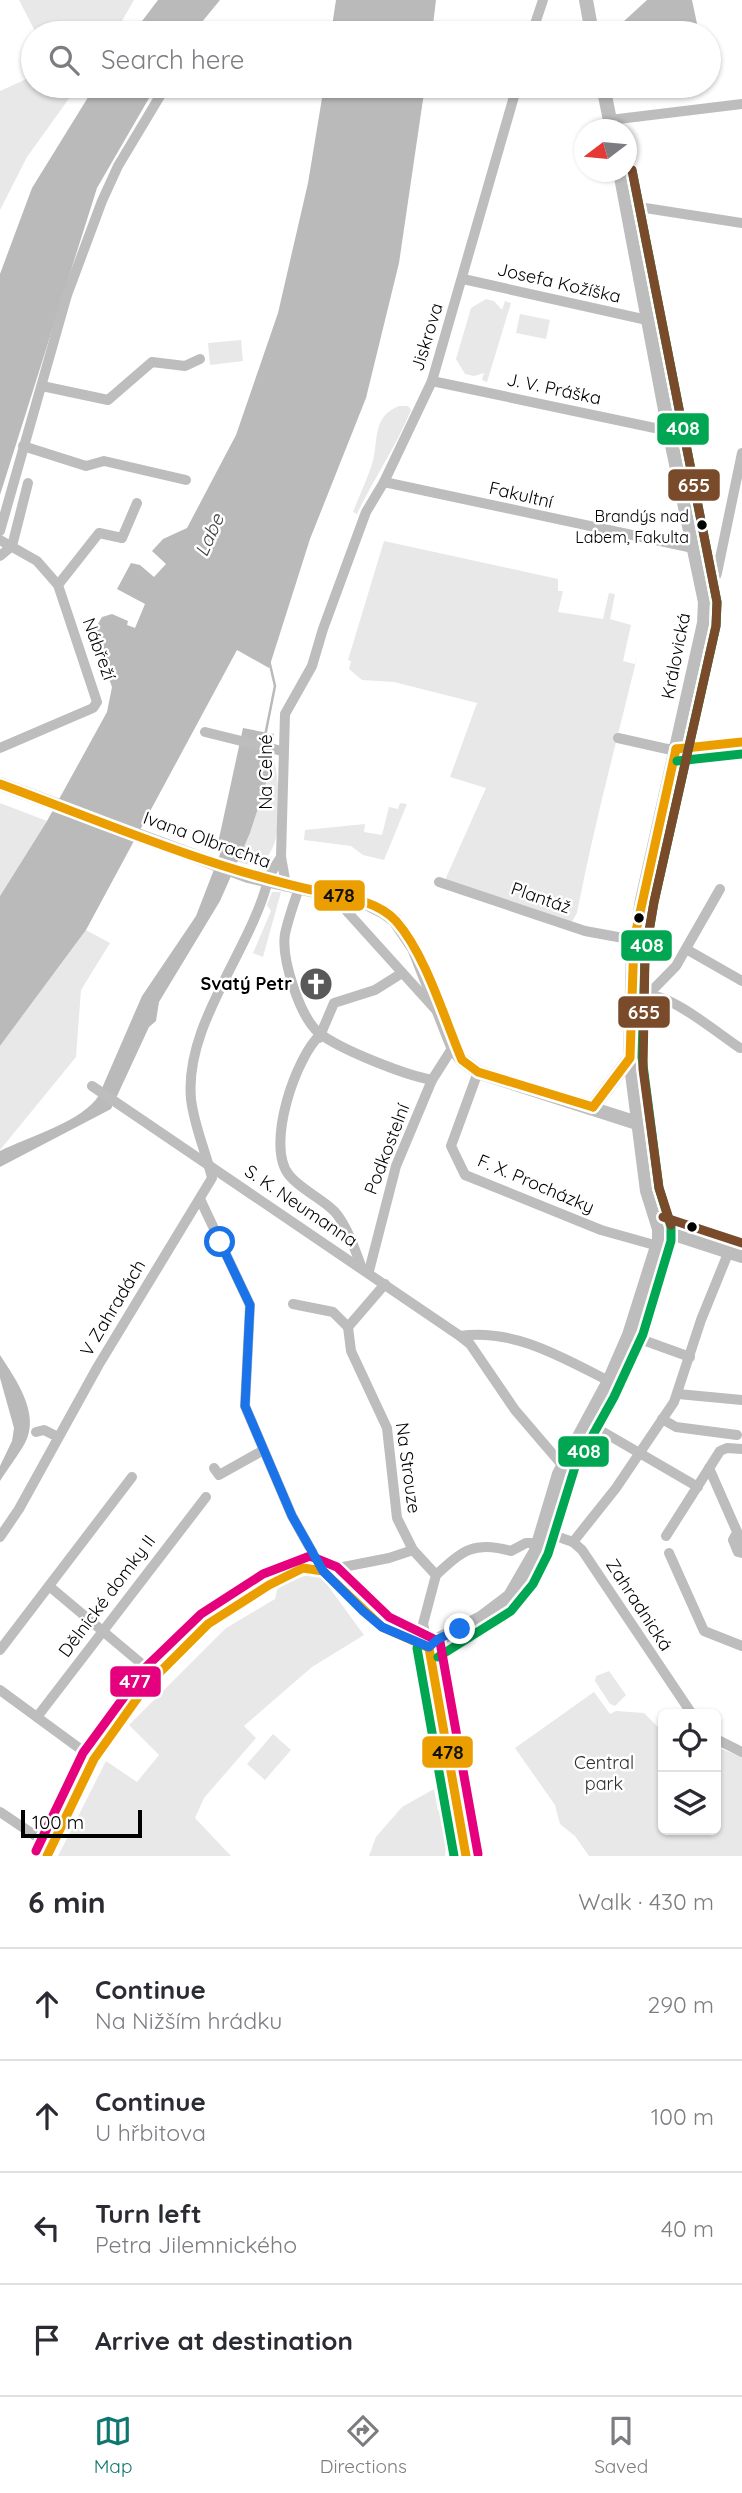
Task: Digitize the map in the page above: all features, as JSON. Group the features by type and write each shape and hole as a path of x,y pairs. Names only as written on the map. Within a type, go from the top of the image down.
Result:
{"main road":[{"path":"586,0 590,21"},
{"path":"605,98 610,119"},
{"name":"Královická","path":"622,182 668,431 705,602 704,622 634,940 630,1058 637,1123"},
{"name":"Ivana Olbrachta","path":"0,784 239,873 268,882 364,902 395,920 421,962 453,1046 462,1060 478,1072 637,1123"},
{"path":"593,1107 630,1058"},
{"path":"466,1856 429,1647 438,1639 481,1618 510,1596 542,1537 563,1466 609,1381 627,1339 658,1246 659,1228 647,1191 637,1123"},
{"path":"659,1228 736,1254"}],"street":[{"path":"536,21 543,0"},
{"path":"0,531 67,295 118,166 159,98"},
{"name":"Jiskrova","path":"338,586 366,512 384,482 432,381 514,98"},
{"path":"637,121 742,104"},
{"path":"626,205 742,223"},
{"name":"Josefa Kožíška","path":"463,279 647,320"},
{"path":"42,386 108,400 152,362 185,366 200,359"},
{"name":"J. V. Práška","path":"432,381 668,431"},
{"path":"23,446 86,466 104,461 186,480"},
{"path":"705,602 717,573 742,453"},
{"name":"Fakultní","path":"384,482 692,548"},
{"path":"0,556 12,546 27,483"},
{"path":"58,586 99,533 122,538 137,503"},
{"name":"Nábřeží","path":"0,540 37,561 58,586 97,702 93,708 0,748"},
{"name":"Na Celné","path":"292,886 281,857 277,750 285,714 313,666 338,586"},
{"name":"Na Celné","path":"205,732 277,750"},
{"path":"618,738 676,749 742,742"},
{"path":"209,1163 191,1101 191,1077 205,1027 281,857"},
{"name":"Plantáž","path":"439,882 585,931 634,940"},
{"path":"292,886 284,936 289,972 307,1019 321,1034 405,1075 432,1080"},
{"path":"633,1010 676,965 720,889"},
{"path":"333,895 442,1017"},
{"path":"686,949 742,981"},
{"path":"298,1092 334,1003 375,990 402,973"},
{"path":"648,995 657,995 740,1048"},
{"path":"321,1034 310,1044 284,1110 280,1157 289,1175 336,1213 365,1269"},
{"name":"Podkostelní","path":"365,1269 386,1192 432,1080 453,1046"},
{"name":"F. X. Procházky","path":"478,1072 451,1146 465,1175 601,1230 658,1246"},
{"name":"S. K. Neumanna","path":"92,1086 460,1336 484,1361 486,1370 515,1410 563,1466"},
{"name":"V Zahradách","path":"0,1537 19,1509 58,1437 212,1178 209,1163"},
{"path":"200,1199 250,1305 245,1406 262,1451 308,1545 323,1571 382,1627 429,1647"},
{"path":"429,1647 423,1624 436,1575 466,1549 492,1546 512,1551 542,1537 573,1542 640,1452 678,1394 710,1295 736,1254"},
{"path":"293,1304 333,1312 348,1327 385,1284"},
{"name":"Na Strouze","path":"348,1327 351,1350 387,1428 394,1509 413,1550 436,1575"},
{"path":"460,1336 487,1334 506,1337 563,1358 609,1381"},
{"path":"627,1339 690,1357"},
{"path":"678,1394 742,1400"},
{"path":"662,1419 676,1427 737,1435"},
{"path":"586,1422 698,1487"},
{"path":"36,1432 44,1430 58,1437"},
{"path":"666,1536 720,1451 727,1448 742,1449"},
{"path":"214,1468 219,1475 262,1451"},
{"path":"709,1468 740,1538 733,1540 738,1552 742,1553"},
{"path":"0,1650 132,1477"},
{"name":"Dělnické domky II","path":"37,1717 206,1497"},
{"name":"Zahradnická","path":"573,1542 689,1709"},
{"path":"303,1568 308,1545"},
{"path":"0,1812 50,1851 94,1759 155,1675 208,1625 269,1585 303,1568 323,1571 389,1559 413,1550"},
{"path":"669,1553 704,1631 742,1646"},
{"path":"49,1586 155,1675"},
{"path":"0,1690 94,1759"},
{"path":"721,1742 742,1752"}],"green space":[{"path":"19,0 134,0 122,21 30,21"},
{"path":"21,81 21,98 69,98 27,157 0,210 0,91"},
{"path":"486,299 494,301 502,310 505,301 511,303 487,382 482,380 484,373 474,376 465,374 456,359 471,308"},
{"path":"520,314 550,320 546,339 516,333"},
{"path":"241,340 243,361 210,365 208,343"},
{"path":"399,406 408,406 411,410 357,514 353,512 372,464 380,423 390,411"},
{"path":"384,541 558,579 558,591 563,591 558,612 603,619 609,593 615,594 610,619 631,625 623,661 635,664 639,649 577,913 571,923 445,880 486,788 450,777 477,703 394,682 362,680 349,669 351,661 348,660"},
{"path":"268,756 273,756 278,788 278,828 274,846 266,858 253,864 236,861 250,833 272,765"},
{"path":"0,803 47,821 0,896"},
{"path":"400,803 407,804 384,860 363,855 351,846 304,840 305,830 365,824 364,832 382,835 389,807 398,809"},
{"path":"272,892 281,892 263,957 253,953 271,911 267,905"},
{"path":"86,930 110,943 81,990 76,1057 0,1150 0,1046"},
{"path":"312,1573 320,1575 364,1635 312,1667 244,1726 256,1738 204,1798 195,1818 231,1856 58,1856 106,1761 137,1782 159,1755 129,1725 226,1628 275,1599 278,1586"},
{"path":"609,1671 626,1695 615,1706 610,1704 595,1681 596,1676"},
{"name":"Central park","path":"594,1692 610,1714 616,1711 644,1713 658,1727 658,1835 721,1835 721,1749 742,1757 742,1856 589,1856 575,1836 560,1824 555,1805 515,1748"},
{"path":"273,1734 291,1750 265,1780 247,1764"},
{"path":"434,1789 438,1811 448,1809 453,1836 447,1837 445,1856 369,1856 376,1837 402,1807"}],"water":[{"path":"158,0 220,0 203,21 142,21"},
{"path":"336,0 436,0 433,21 333,21"},
{"path":"647,0 692,0 696,21 624,21"},
{"path":"88,98 149,98 97,188 0,495 0,274 32,188"},
{"name":"Labe","path":"322,98 423,98 399,263 366,398 310,539 269,668 237,650 86,930 0,1046 0,896 47,821 107,712 112,687 92,634 102,617 112,614 128,621 127,625 135,628 145,604 117,589 131,563 140,565 154,577 166,564 152,551 163,539 187,528 236,435 278,313 308,183"},
{"path":"243,728 274,734 268,756 272,765 250,833 220,901 159,1002 156,1021 149,1027 111,1109 0,1167 0,1151 54,1128 81,1113 99,1095 142,996 196,916 220,854 218,843"},
{"path":"0,1355 24,1397 30,1420 25,1443 0,1481 0,1466 12,1441 14,1428 0,1378"}],"waterway":[{"path":"265,736 275,686 269,660"}],"transit line":[{"name":"408","path":"438,1657 511,1611 533,1584 548,1554 575,1467 614,1397 643,1334 671,1241 671,1227 659,1188 642,1057 645,955 654,902 716,626 717,602 634,182"},
{"name":"655","path":"634,182 717,602 716,626 654,902 645,955 643,1069 659,1188 671,1225"},
{"name":"478","path":"676,749 742,742"},
{"name":"478","path":"593,1107 630,1058 634,940 676,749"},
{"name":"408","path":"677,761 742,754"},
{"name":"478","path":"0,784 193,856 272,880 368,903 378,908 396,921 416,951 462,1060 478,1072 593,1107"},
{"name":"655","path":"663,1217 742,1243"},
{"name":"477","path":"36,1851 83,1753 146,1667 201,1614 263,1574 310,1556 337,1567 389,1617 440,1642 478,1854"},
{"name":"478","path":"47,1856 94,1759 146,1686 208,1624 269,1585 303,1568 323,1571 382,1627 429,1648"},
{"name":"408","path":"417,1648 454,1856"},
{"name":"478","path":"429,1648 466,1856"}],"place":[{"name":"Brandýs nad Labem, Fakulta","path":"702,525"},
{"name":"Svatý Petr","path":"316,984"}],"route":[{"path":"220,1242 250,1305 251,1328 245,1406 292,1516 323,1571 382,1627 417,1643 429,1647 438,1639 460,1629"}]}
